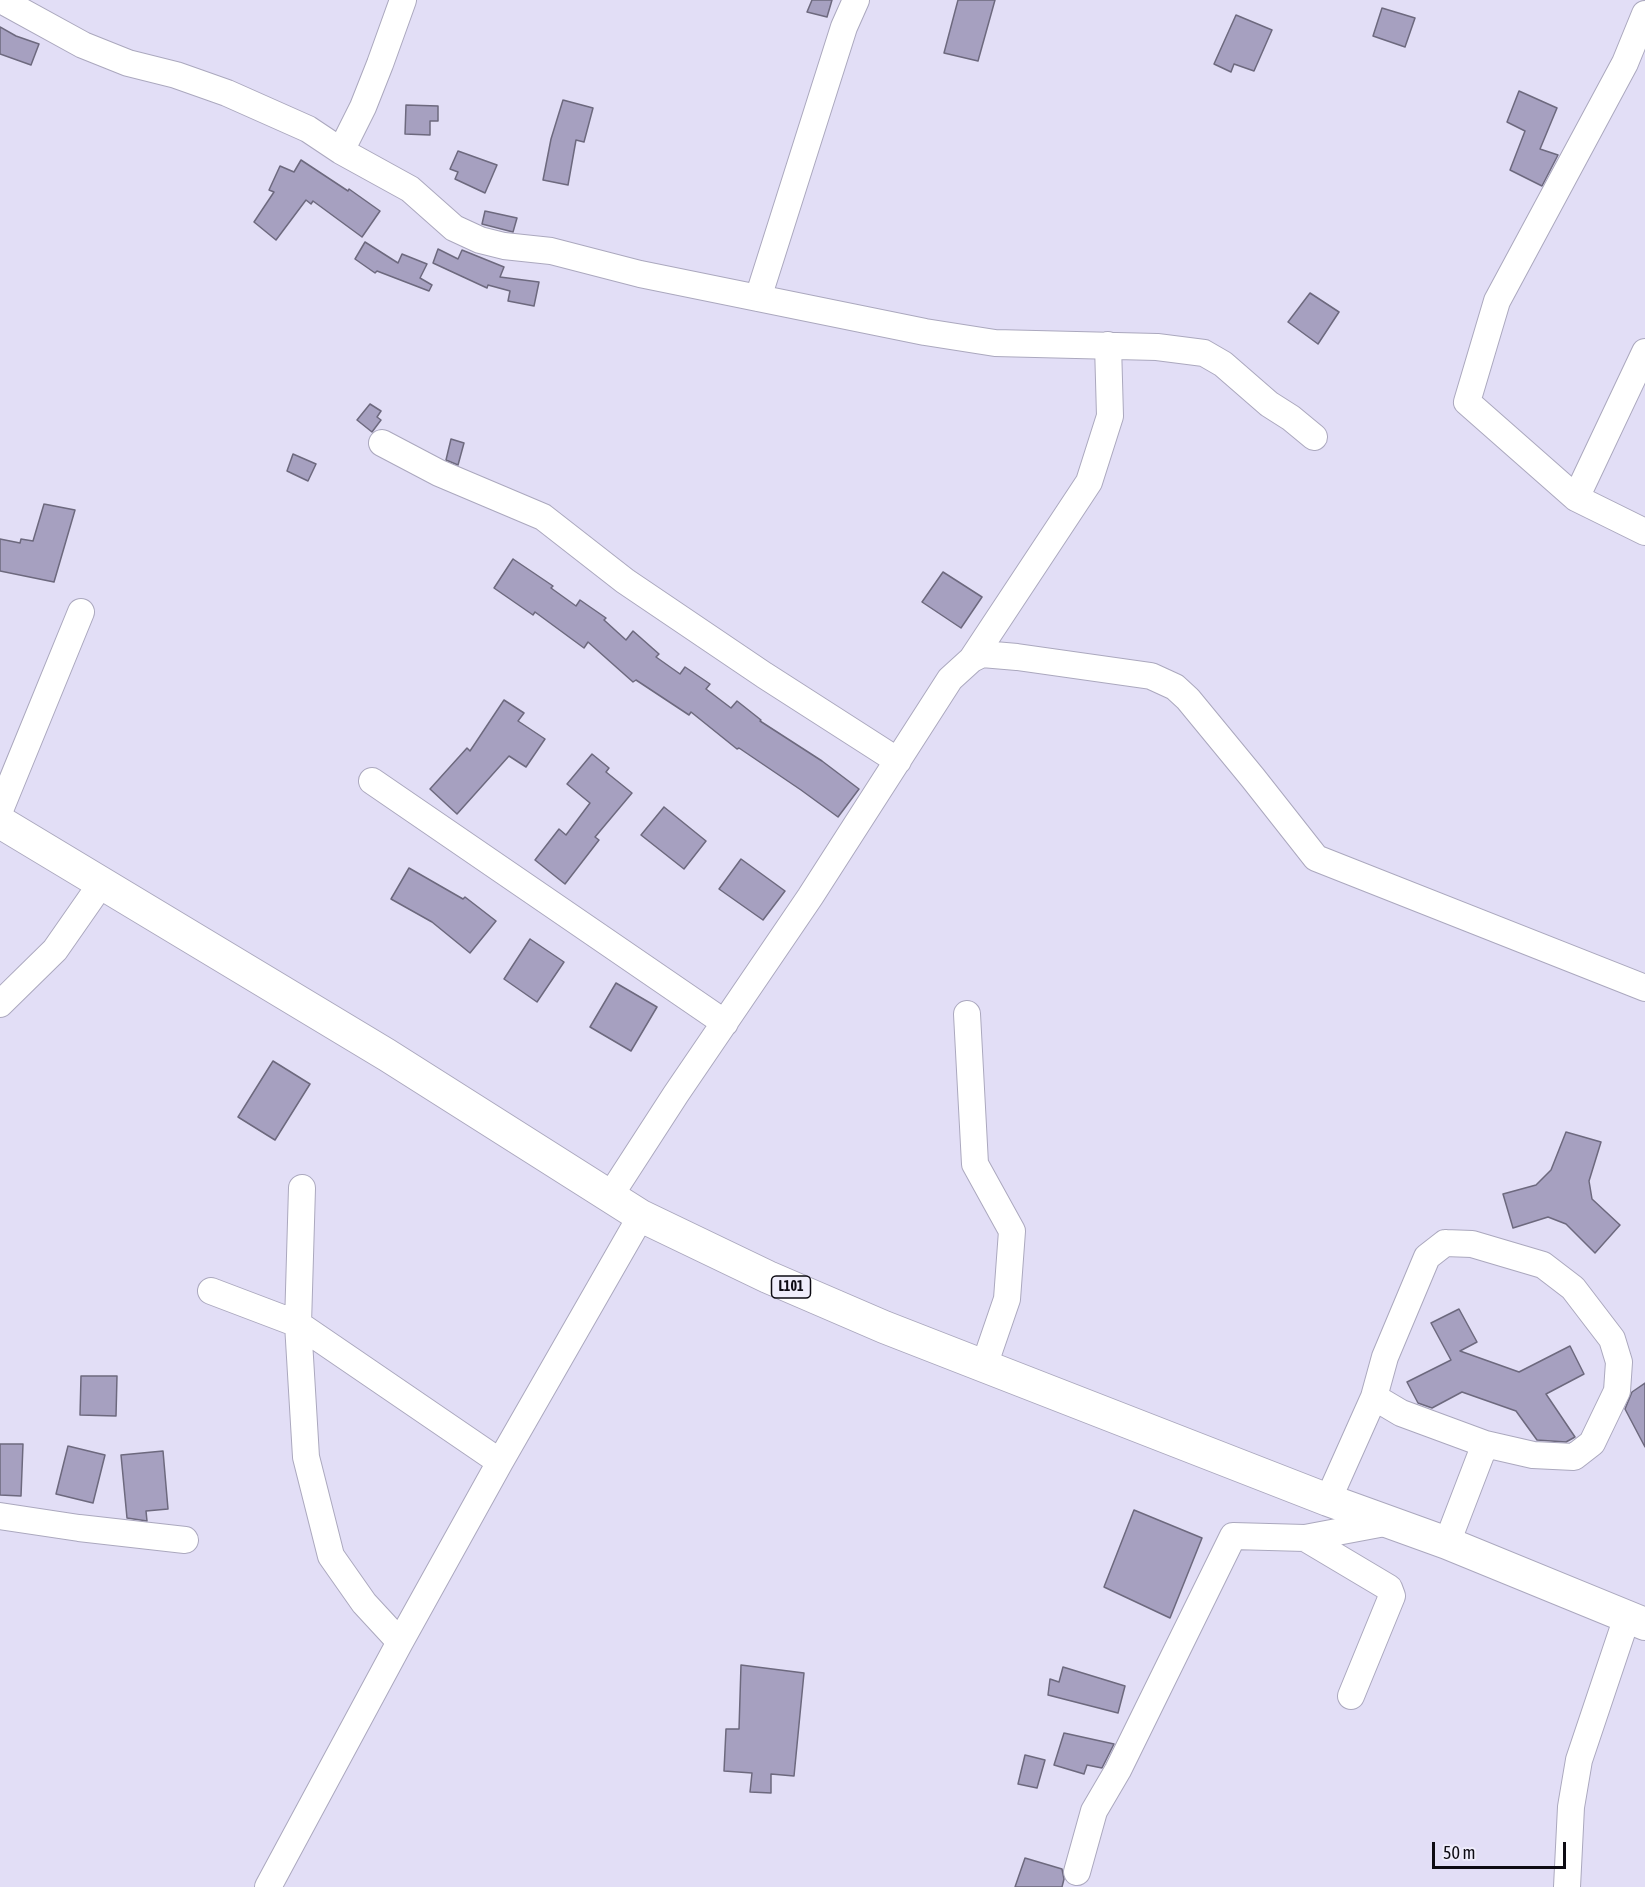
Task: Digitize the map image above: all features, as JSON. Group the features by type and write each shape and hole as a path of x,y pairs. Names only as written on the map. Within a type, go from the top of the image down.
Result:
{"main road":[{"name":"L101","path":"0,822 387,1055 641,1216 768,1277 884,1327 1328,1500 1447,1543 1636,1620"}],"street":[{"path":"1,0 83,45 128,63 176,75 227,93 308,129 341,152 410,189 454,228 480,240 504,246 551,251 640,274 925,332 995,343 1157,347 1204,353 1223,364 1269,404 1314,437"},
{"path":"341,152 381,63 403,0"},
{"path":"758,298 844,27 856,0"},
{"path":"1645,14 1625,63 1497,301 1467,402 1576,498 1645,532"},
{"path":"609,1196 810,897 950,680 972,659 1089,482 1110,416 1108,345"},
{"path":"1576,498 1645,352"},
{"path":"382,443 439,473 543,517 625,581 764,675 898,761"},
{"path":"0,810 81,612"},
{"path":"972,659 982,654 1028,659 1151,676 1175,687 1188,699 1316,858 1645,988"},
{"path":"372,781 725,1023"},
{"path":"0,1004 55,950 101,884"},
{"path":"967,1014 975,1164 1012,1231 1007,1299 984,1366"},
{"path":"302,1188 298,1324 306,1456 331,1556 364,1603 400,1642"},
{"path":"273,1885 400,1642 641,1216"},
{"path":"1328,1500 1374,1397 1385,1357 1427,1257 1445,1243 1472,1244 1543,1265 1573,1288 1612,1339 1619,1362 1617,1390 1592,1443 1574,1457 1533,1455 1485,1444 1401,1413 1374,1397"},
{"path":"211,1291 298,1324 501,1462"},
{"path":"1447,1543 1485,1444"},
{"path":"0,1516 185,1540"},
{"path":"1077,1872 1094,1811 1118,1770 1233,1536 1305,1538 1390,1522"},
{"path":"1305,1538 1389,1588 1392,1596 1351,1696"},
{"path":"1567,1887 1571,1807 1579,1760 1636,1620"}],"building":[{"path":"812,0 832,0 827,17 807,12"},
{"path":"958,0 995,0 978,61 944,53"},
{"path":"1382,8 1415,18 1405,47 1373,36"},
{"path":"1236,15 1272,30 1254,71 1234,64 1231,72 1214,64"},
{"path":"0,27 16,36 39,44 31,65 0,54"},
{"path":"1519,91 1557,108 1540,149 1558,155 1542,186 1510,170 1525,131 1507,122"},
{"path":"563,100 593,108 584,142 576,140 568,185 543,180 551,139"},
{"path":"406,105 438,106 438,121 430,121 430,135 405,134"},
{"path":"458,151 497,165 485,193 455,179 458,172 450,169"},
{"path":"301,160 380,211 362,237 313,201 311,204 306,200 276,240 254,222 274,192 269,190 280,166 294,172"},
{"path":"485,211 517,218 513,232 482,224"},
{"path":"365,242 398,263 402,254 427,264 420,278 432,285 429,291 377,271 375,273 355,259"},
{"path":"438,249 458,259 462,250 504,267 500,277 539,282 534,306 508,301 510,291 488,285 487,288 433,263"},
{"path":"1310,293 1339,312 1318,344 1288,322"},
{"path":"370,404 381,411 377,417 381,420 372,432 357,420"},
{"path":"451,439 464,443 458,465 446,460"},
{"path":"293,454 316,464 308,481 287,471"},
{"path":"44,504 75,510 54,582 0,571 0,539 20,543 21,539 33,541"},
{"path":"513,559 553,586 551,588 576,606 580,600 606,618 604,620 626,640 633,631 659,654 656,657 680,674 685,667 710,684 706,689 731,708 737,701 760,721 822,761 859,789 838,817 739,748 737,749 691,712 689,715 636,680 633,682 588,642 584,648 535,612 533,615 494,588"},
{"path":"943,572 982,597 961,628 922,602"},
{"path":"504,700 524,713 518,721 545,739 526,767 509,756 457,814 430,789 467,748 470,751"},
{"path":"592,754 609,768 606,772 632,793 595,837 599,840 565,884 535,860 559,829 566,835 590,803 567,784"},
{"path":"664,807 706,841 684,869 641,835"},
{"path":"741,859 785,891 763,920 719,889"},
{"path":"409,868 463,899 465,897 496,921 470,953 432,922 391,899"},
{"path":"530,939 564,962 537,1002 504,979"},
{"path":"616,983 657,1007 631,1051 590,1027"},
{"path":"273,1061 310,1084 275,1140 238,1117"},
{"path":"1566,1132 1601,1142 1589,1181 1592,1199 1620,1225 1595,1253 1566,1224 1548,1217 1513,1228 1503,1194 1536,1185 1551,1170"},
{"path":"1459,1309 1477,1342 1460,1351 1519,1372 1570,1346 1584,1374 1546,1394 1575,1437 1566,1442 1537,1440 1516,1411 1462,1392 1432,1408 1418,1403 1407,1382 1451,1360 1431,1323"},
{"path":"81,1376 117,1376 116,1416 80,1415"},
{"path":"1645,1383 1645,1447 1625,1409 1632,1392"},
{"path":"0,1444 23,1444 21,1496 0,1495"},
{"path":"68,1446 105,1455 93,1503 56,1494"},
{"path":"163,1451 168,1509 146,1511 147,1521 127,1518 121,1455"},
{"path":"1134,1510 1202,1538 1170,1618 1104,1587"},
{"path":"741,1665 804,1673 794,1776 771,1774 771,1793 750,1792 752,1773 724,1771 726,1729 739,1729"},
{"path":"1063,1667 1125,1686 1118,1713 1048,1695 1050,1679 1059,1682"},
{"path":"1064,1733 1114,1744 1102,1768 1087,1765 1084,1774 1054,1765"},
{"path":"1025,1755 1045,1760 1037,1788 1018,1784"},
{"path":"1025,1858 1062,1869 1064,1879 1062,1887 1015,1887"}]}
